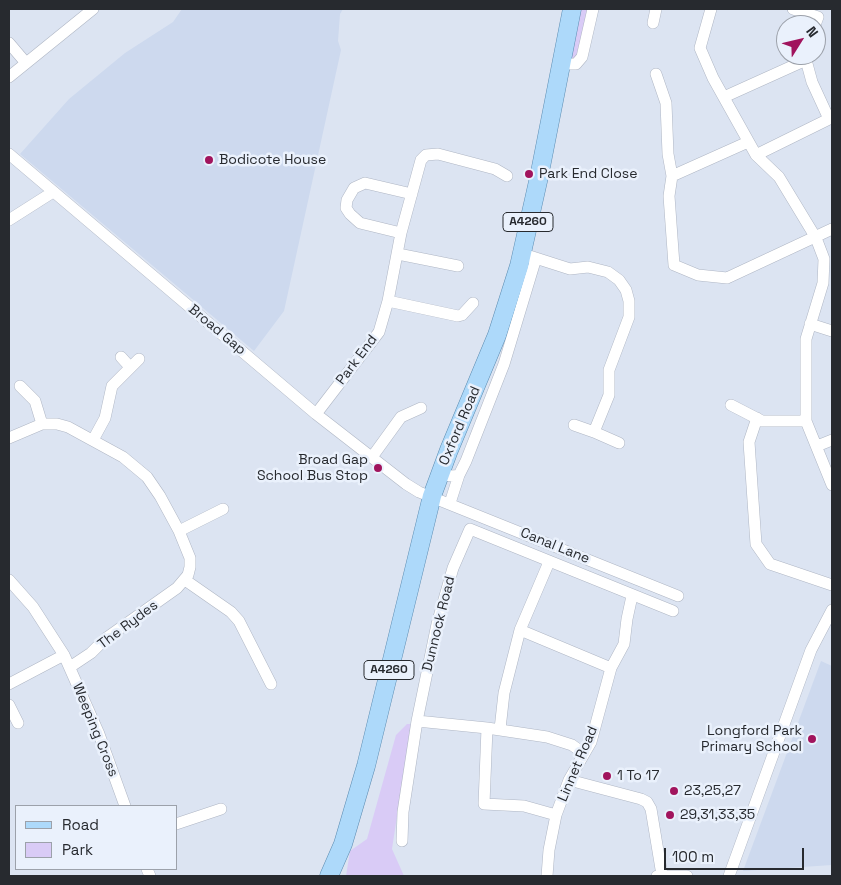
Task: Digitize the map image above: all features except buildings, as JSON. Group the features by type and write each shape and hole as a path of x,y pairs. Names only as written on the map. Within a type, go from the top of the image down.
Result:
{"main road":[{"name":"Oxford Road","path":"329,876 343,844 366,766 432,496 497,335 519,266 528,255 539,177 572,9"},
{"name":"Oxford Road","path":"340,876 343,869 343,844"}],"street":[{"path":"9,77 93,9"},
{"path":"561,64 576,64 582,57 593,9"},
{"path":"653,23 656,9"},
{"path":"710,9 700,48 748,142 756,155 779,177 816,238 824,259 823,283 806,339 806,421 832,485"},
{"path":"793,9 804,15"},
{"path":"9,43 26,63"},
{"path":"724,97 790,65"},
{"path":"756,155 831,118 812,82 808,65"},
{"path":"656,74 666,103 668,154 672,176 669,196 674,264 698,275 727,278 832,230"},
{"path":"672,176 748,142"},
{"name":"Broad Gap","path":"9,154 316,414 406,484 419,492 432,496"},
{"name":"Park End","path":"316,414 379,332 388,302 402,233 421,160 426,155 438,154 489,167 507,176"},
{"path":"402,233 360,223 346,208 346,200 354,188 365,183 412,194"},
{"path":"9,220 53,192"},
{"path":"398,254 458,266"},
{"path":"450,503 459,475 504,364 528,255 570,269 588,267 608,272 619,280 626,290 629,302 629,317 609,370 609,395 594,432"},
{"path":"388,302 458,316 462,315 473,303"},
{"path":"810,324 832,330"},
{"path":"121,357 130,367"},
{"path":"93,440 105,418 112,386 139,359"},
{"path":"20,386 35,401 42,424"},
{"path":"731,405 762,421 806,421"},
{"path":"372,457 401,418 421,408"},
{"path":"757,418 749,442 756,544 770,564 832,585"},
{"path":"9,438 42,424 57,424 68,427 123,457 147,477 179,531 190,558 190,567 185,580 231,612 239,621 271,684"},
{"path":"574,425 619,443"},
{"path":"816,446 832,440"},
{"path":"440,475 459,475"},
{"name":"Canal Lane","path":"432,496 678,596"},
{"path":"179,531 223,509"},
{"name":"Dunnock Road","path":"402,841 403,812 417,721 436,624 453,568 470,529 549,562"},
{"path":"500,729 504,693 520,630 549,562 672,611"},
{"name":"Weeping Cross","path":"9,580 33,607 64,655 99,734 125,805"},
{"name":"The Rydes","path":"70,667 91,653 105,639 178,588 185,580"},
{"name":"Linnet Road","path":"547,876 549,850 556,814 570,780 590,742 611,668 624,644 632,596"},
{"path":"730,876 811,650 832,610"},
{"path":"520,630 611,668"},
{"path":"9,684 64,655"},
{"path":"9,705 18,723"},
{"path":"417,721 500,729 548,737 572,745 583,753"},
{"path":"487,728 484,804 524,806 556,814"},
{"path":"570,780 647,802 651,809 659,876 687,876"},
{"path":"178,823 221,809"}],"shaded area":[{"path":"182,9 343,9 340,14 338,41 341,50 284,311 254,351 20,154 69,99 125,53 173,22"},
{"name":"Longford Park Primary School","path":"821,661 832,666 832,865 743,871"}],"green space":[{"path":"580,9 588,9 579,58 569,61"},
{"path":"407,724 411,724 392,849 404,876 346,876 350,851 367,839 396,735"}],"place":[{"name":"Bodicote House","path":"209,160"},
{"name":"Park End Close","path":"529,174"},
{"name":"Broad Gap School Bus Stop","path":"378,468"},
{"name":"Longford Park Primary School","path":"812,739"},
{"name":"1 To 17","path":"607,776"},
{"name":"23,25,27","path":"674,791"},
{"name":"29,31,33,35","path":"670,815"}]}
